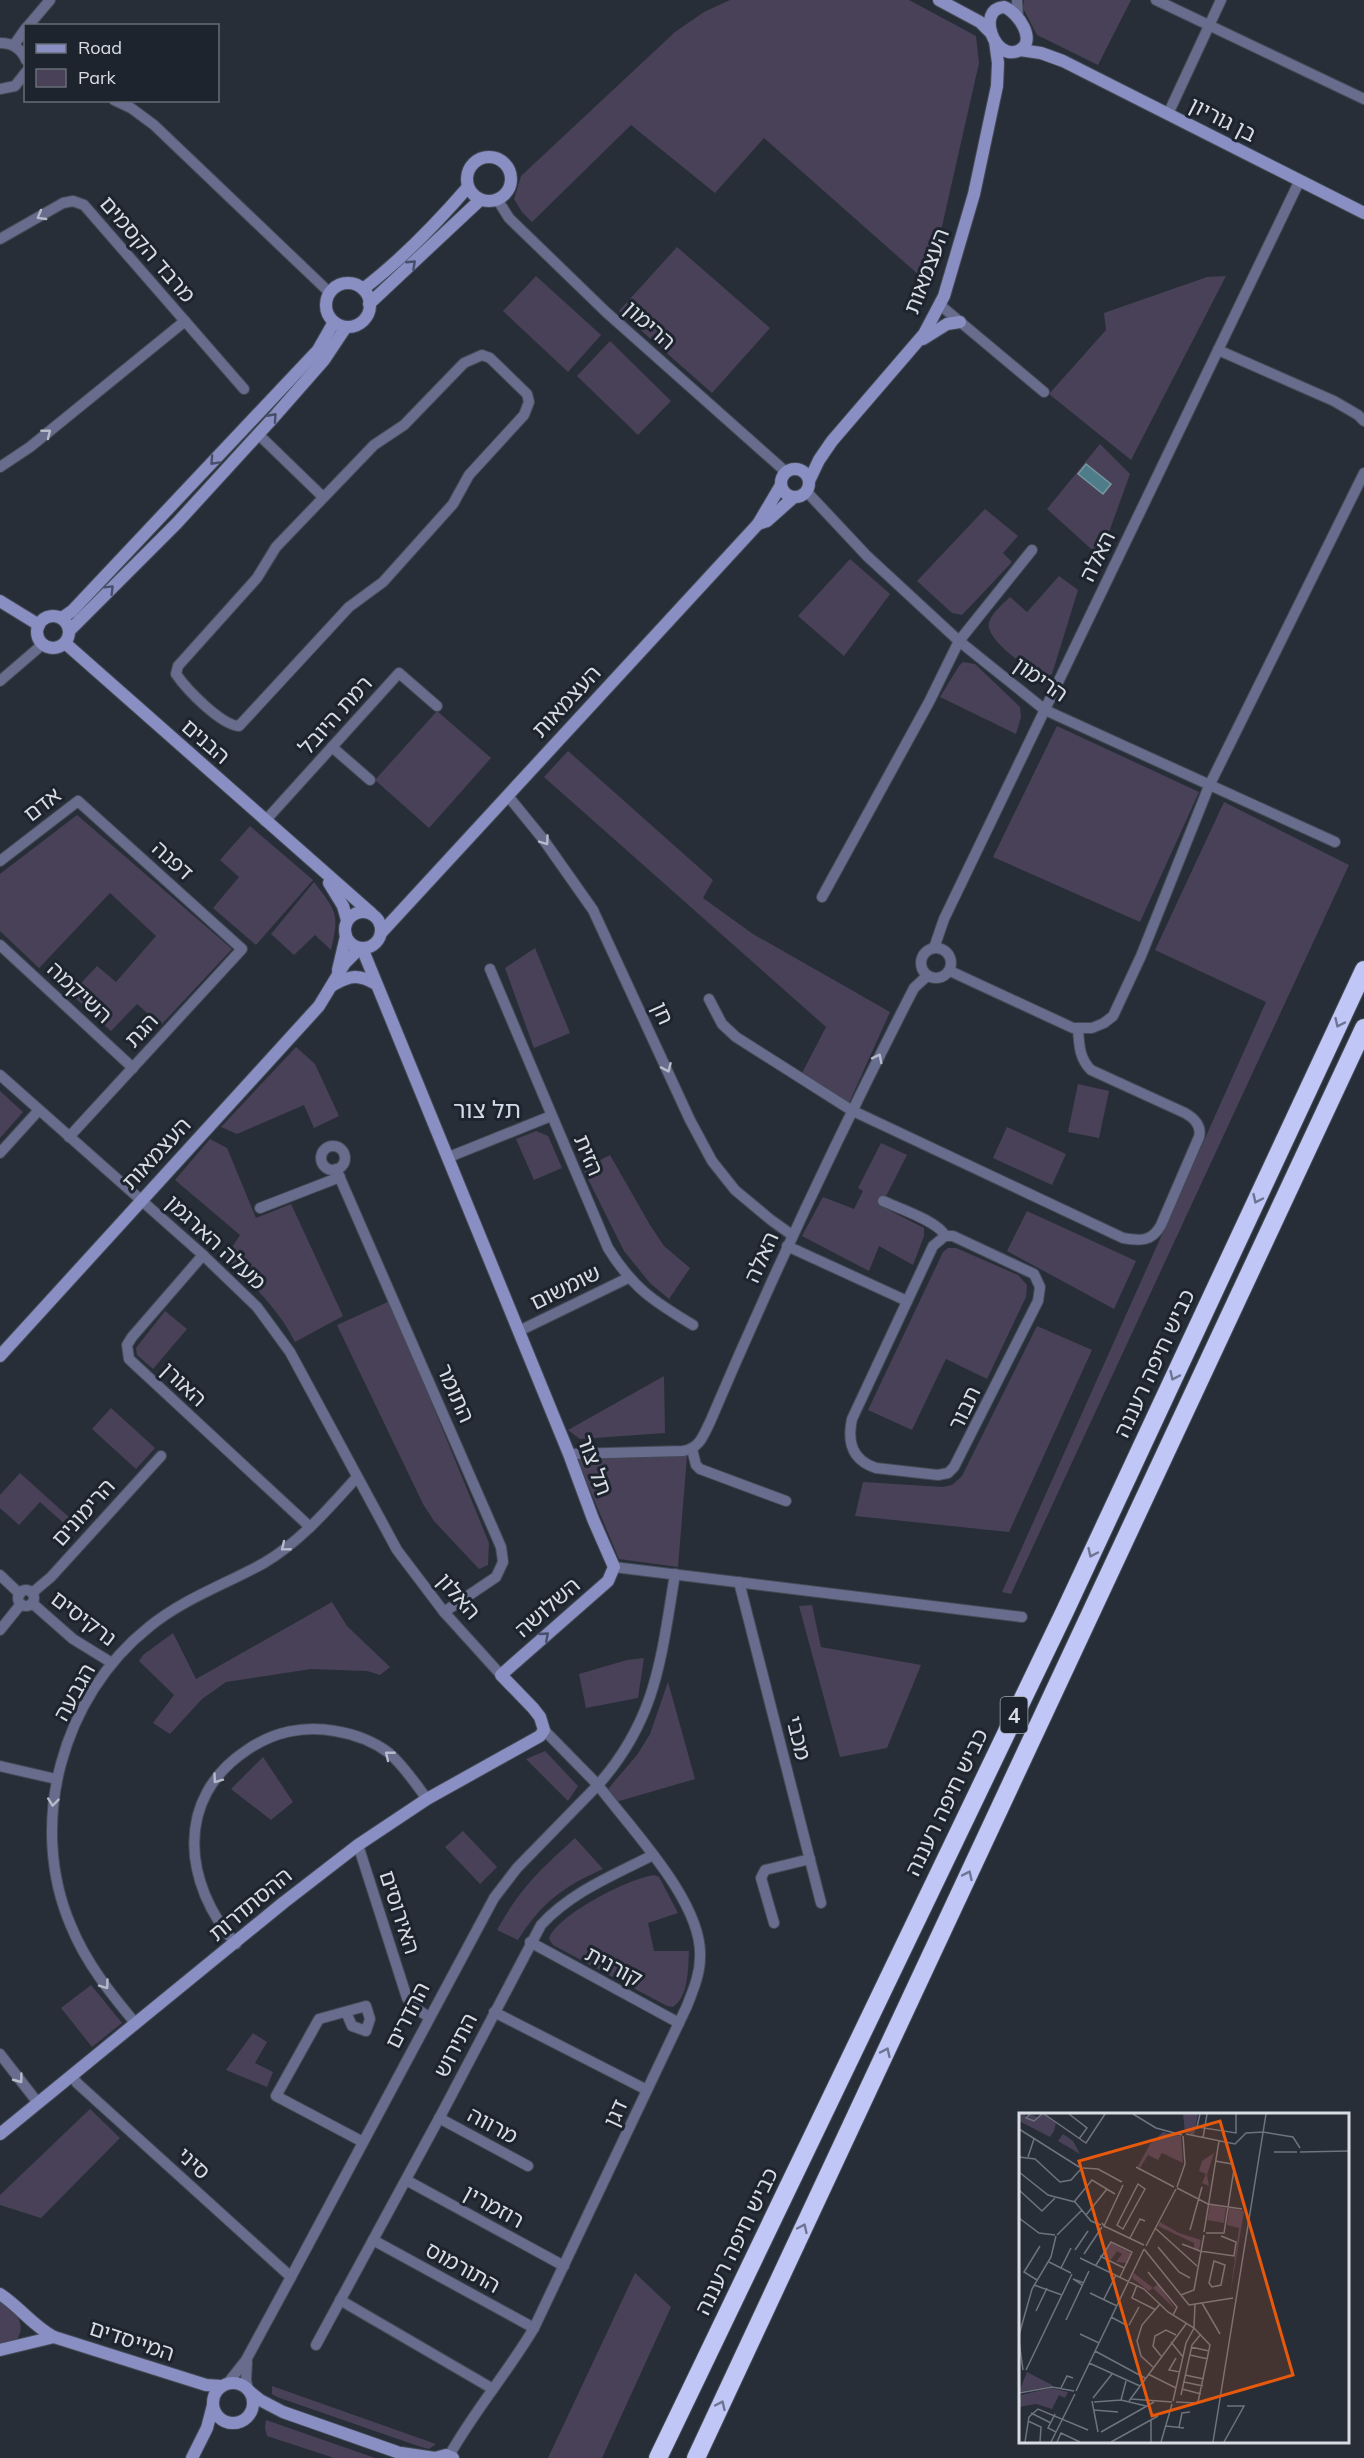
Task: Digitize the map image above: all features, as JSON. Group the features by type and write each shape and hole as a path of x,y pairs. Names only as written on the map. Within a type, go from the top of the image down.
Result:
{"highway":[{"name":"כביש חיפה רעננה","path":"658,2458 1059,1621 1364,970"},
{"name":"4","path":"696,2458 1364,1028"}],"street":[{"path":"30,24 50,0"},
{"path":"945,3 980,22 1006,51 1019,50 1026,39 1018,17 1017,0"},
{"path":"1156,0 1364,99"},
{"path":"1168,114 1221,0"},
{"path":"945,3 984,12 1001,6 1009,9 1018,17"},
{"path":"993,37 990,21 1001,6"},
{"path":"14,45 24,31"},
{"name":"בן גוריון","path":"1025,32 1063,61"},
{"name":"העצמאות","path":"759,524 767,521 803,490 832,441 924,334 940,305 952,273 971,204 997,86 998,63 993,37"},
{"path":"0,43 14,45 24,57"},
{"name":"העצמאות","path":"997,86 1008,62 1019,50"},
{"name":"בן גוריון","path":"1019,50 1041,53 1063,61 1364,213"},
{"path":"0,89 15,86 24,75"},
{"path":"118,102 154,125 330,293"},
{"path":"489,158 501,161 506,166 511,181 505,194 497,200 480,200 472,194 468,187 467,174 473,164 479,160 489,158"},
{"name":"האלה","path":"934,948 944,919 1299,182"},
{"path":"363,289 382,275 444,215 468,187"},
{"path":"369,304 480,200"},
{"name":"הרימון","path":"497,200 509,218 606,312 791,470"},
{"name":"מרבד הקסמים","path":"0,239 63,203 79,202 185,321 30,447 0,467"},
{"path":"343,284 351,284 363,289 369,298 369,304 368,315 363,321 346,327 334,322 326,305 330,293 343,284"},
{"path":"940,305 1044,392"},
{"path":"185,321 244,389"},
{"path":"62,618 72,611 318,350 334,322"},
{"path":"913,347 947,324 960,322"},
{"path":"69,631 62,618 52,616 47,617 39,625 38,637 43,644 52,648 65,643 69,631 177,523 314,373 346,327"},
{"path":"1218,350 1334,401 1364,421"},
{"path":"482,355 490,358 527,394 529,402 524,415 469,475 453,504 383,582 349,607 247,719 239,726 232,726 183,684 177,674 178,666 257,578 276,547 323,497 374,445 404,425 453,373 473,358 482,355"},
{"path":"258,434 323,497"},
{"name":"העצמאות","path":"791,470 832,441"},
{"path":"791,470 805,474 803,490 786,494 781,485 781,479 791,470"},
{"path":"950,971 1060,1024 1092,1028 1113,1016 1141,957 1209,786 1364,473"},
{"name":"העצמאות","path":"379,938 759,524 781,485"},
{"name":"הרימון","path":"803,490 867,556 958,641 1045,710 1335,842"},
{"path":"822,897 929,702 958,641 1032,550"},
{"path":"0,602 39,625"},
{"name":"הבנים","path":"65,643 374,915"},
{"path":"0,681 43,644"},
{"name":"רמת היובל","path":"265,821 399,673 437,706"},
{"path":"332,747 369,780"},
{"name":"חן","path":"508,796 543,839 593,910 690,1120 712,1161 735,1190 792,1235"},
{"name":"אדם","path":"0,861 78,801"},
{"name":"דפנה","path":"78,801 242,949"},
{"name":"הבנים","path":"320,869 343,906 347,920"},
{"name":"העצמאות","path":"374,915 385,917 406,908"},
{"path":"357,912 374,915 381,927 379,938 361,948 352,945 346,936 347,920 357,912"},
{"name":"העצמאות","path":"335,980 346,936"},
{"name":"תל צור","path":"379,938 372,959 382,998"},
{"name":"השיקמה","path":"0,945 133,1068"},
{"name":"העצמאות","path":"0,1356 319,1006 335,980 361,948"},
{"name":"תל צור","path":"361,948 449,1157 569,1454 592,1519 614,1567"},
{"path":"934,948 948,953 951,961 950,971 939,978 927,976 922,969 921,959 927,951 934,948"},
{"name":"הגת","path":"69,1137 242,949"},
{"name":"הזית","path":"490,969 601,1233 628,1278 659,1305 693,1325"},
{"path":"335,980 358,976 376,984"},
{"name":"האלה","path":"692,1449 702,1438 787,1246 851,1110 914,988 927,976"},
{"path":"710,999 722,1024 736,1037 851,1110 1123,1238 1146,1240 1156,1235 1161,1226 1199,1137 1199,1125 1193,1117 1091,1070 1084,1063 1080,1051 1078,1028"},
{"name":"מעלה הארגמן","path":"0,1075 203,1255 257,1307 280,1336 357,1478"},
{"path":"0,1153 39,1110"},
{"path":"449,1157 551,1116"},
{"name":"התומר","path":"260,1208 338,1174 501,1547 503,1562 496,1577 444,1612"},
{"path":"884,1201 934,1224 943,1231 945,1236"},
{"name":"תבור","path":"945,1236 953,1236 1029,1271 1038,1280 1040,1287 1038,1301 961,1457 948,1473 928,1475 876,1468 860,1460 850,1443 852,1419 907,1301 933,1246 945,1236"},
{"path":"787,1246 907,1301"},
{"name":"האורן","path":"203,1255 132,1336 127,1345 129,1359 310,1527"},
{"name":"שומשום","path":"519,1331 628,1278"},
{"path":"569,1454 692,1449 696,1465 700,1469 786,1501"},
{"name":"הרימונים","path":"0,1630 26,1599 51,1576 161,1456"},
{"name":"האלון","path":"357,1478 397,1550 444,1612 533,1708 540,1718 544,1731"},
{"name":"הגבעה","path":"136,2024 108,1990 82,1949 62,1900 52,1851 51,1827 56,1779 64,1753 87,1701 112,1664 148,1628 167,1613 266,1562 310,1527 357,1478"},
{"path":"614,1567 1022,1617"},
{"name":"השלושה","path":"501,1675 608,1581 614,1567"},
{"name":"ההדרים","path":"224,2385 248,2356 484,1915 505,1881 615,1766 648,1708 660,1665 675,1574"},
{"name":"נרקיסים","path":"0,1575 73,1639 112,1664"},
{"name":"מכבי","path":"739,1582 821,1903"},
{"path":"236,1944 222,1929 204,1897 195,1860 194,1839 202,1804 219,1775 238,1756 271,1737 287,1732 308,1728 350,1734 387,1752 399,1763 427,1799"},
{"path":"544,1731 598,1785"},
{"name":"ההסתדרות","path":"0,2134 236,1944 298,1891 358,1845 427,1799 530,1743 544,1731"},
{"path":"0,1766 56,1779"},
{"name":"דגן","path":"451,2457 462,2431 534,2328 679,2023 698,1978 700,1955 696,1928 688,1908 653,1855 598,1785"},
{"name":"האירוסים","path":"358,1845 407,1998 415,2008 429,2017"},
{"name":"התירוש","path":"316,2345 541,1925 553,1911 571,1898 653,1855"},
{"path":"774,1923 761,1878 762,1874 765,1870 810,1860"},
{"name":"קורנית","path":"530,1942 679,2023"},
{"path":"345,2012 319,2019 276,2096 363,2142"},
{"path":"494,2012 647,2090"},
{"path":"0,2054 38,2103"},
{"name":"סיני","path":"72,2076 291,2277"},
{"name":"מרווה","path":"439,2118 528,2166"},
{"name":"רוזמרין","path":"406,2180 564,2266"},
{"name":"התורמוס","path":"373,2240 534,2328"},
{"name":"המייסדים","path":"0,2294 42,2330 54,2337 198,2382 224,2385"},
{"path":"340,2300 493,2389"},
{"path":"24,2343 27,2332 25,2316"},
{"name":"המייסדים","path":"0,2350 54,2337"},
{"name":"ההדרים","path":"248,2356 245,2371 249,2391"},
{"name":"המייסדים","path":"198,2382 213,2402"},
{"path":"195,2453 207,2428 213,2402 224,2385 239,2384 260,2400 283,2412 402,2455 451,2457"},
{"path":"247,2417 253,2405 249,2391"},
{"path":"213,2402 220,2418 229,2422 237,2422 265,2412 283,2412"},
{"path":"195,2453 213,2432 229,2422"}],"green space":[{"path":"730,0 909,0 976,36 979,63 929,284 764,138 715,193 631,125 532,222 522,212 514,199 521,176 675,32 704,12"},
{"path":"1024,0 1131,0 1098,65 1037,35 1023,8"},
{"path":"677,247 770,328 712,393 619,311"},
{"path":"536,276 601,335 568,372 503,311"},
{"path":"1226,276 1131,460 1049,394 1106,330 1104,313 1207,277"},
{"path":"610,341 671,401 638,435 577,376"},
{"path":"1100,444 1130,474 1100,557 1047,509"},
{"path":"985,509 1018,536 1003,553 1012,562 962,615 952,613 917,581"},
{"path":"850,559 890,594 844,656 798,616"},
{"path":"1059,576 1078,590 1052,674 1047,677 1039,676 999,644 989,629 989,622 995,612 1010,597 1027,612"},
{"path":"963,662 975,664 1020,707 1021,717 1016,734 940,697"},
{"path":"437,711 491,758 429,828 375,780"},
{"path":"1057,726 1199,792 1140,922 993,857"},
{"path":"568,751 713,880 703,898 753,934 890,1012 849,1103 801,1075 826,1027 544,777"},
{"path":"1224,802 1349,865 1011,1594 1002,1592 1266,1002 1155,950"},
{"path":"77,815 232,949 161,1025 137,1004 111,1031 71,994 97,966 116,982 156,936 110,893 39,968 0,931 0,874"},
{"path":"250,826 313,880 256,945 213,908 239,877 220,860"},
{"path":"314,882 334,913 335,928 331,950 315,935 294,955 271,934"},
{"path":"535,948 570,1033 534,1048 505,968"},
{"path":"296,1047 315,1064 339,1116 314,1128 304,1105 237,1134 221,1127"},
{"path":"1078,1084 1109,1091 1099,1138 1068,1132"},
{"path":"0,1091 23,1112 0,1138"},
{"path":"1007,1127 1066,1154 1052,1185 993,1158"},
{"path":"536,1131 548,1136 562,1168 534,1180 516,1139"},
{"path":"210,1139 227,1148 256,1218 291,1204 343,1316 295,1342 272,1307 225,1258 240,1235 175,1180"},
{"path":"881,1143 907,1155 881,1206 924,1228 924,1236 913,1265 879,1246 869,1271 802,1236 823,1197 854,1209 863,1191 858,1188"},
{"path":"610,1155 664,1246 690,1268 669,1299 650,1283 624,1251 583,1169"},
{"path":"1027,1211 1136,1261 1114,1309 1007,1251"},
{"path":"948,1248 956,1248 1018,1275 1027,1285 1026,1297 987,1379 946,1359 912,1430 868,1410 943,1252"},
{"path":"390,1301 489,1543 488,1565 479,1569 434,1521 423,1504 337,1325"},
{"path":"165,1311 187,1329 153,1369 137,1355 136,1348"},
{"path":"1037,1326 1092,1350 1009,1532 855,1516 863,1482 943,1487 952,1485 962,1476"},
{"path":"664,1376 665,1433 580,1439 568,1430"},
{"path":"111,1408 155,1448 136,1469 92,1429"},
{"path":"687,1456 678,1567 619,1559 577,1459"},
{"path":"20,1473 82,1529 77,1535 40,1502 19,1525 0,1508 0,1495"},
{"path":"332,1602 347,1626 390,1667 380,1675 367,1671 311,1669 226,1682 202,1699 170,1734 153,1723 174,1695 139,1661 143,1655 173,1633 196,1679"},
{"path":"812,1605 821,1647 921,1665 887,1748 840,1757 799,1606"},
{"path":"644,1658 638,1698 586,1708 579,1674 627,1660"},
{"path":"668,1682 695,1779 616,1802 608,1789 637,1755 650,1734"},
{"path":"545,1751 578,1786 568,1801 526,1759"},
{"path":"263,1757 293,1802 271,1820 231,1789"},
{"path":"463,1831 497,1867 480,1884 445,1847"},
{"path":"575,1838 603,1869 576,1882 554,1897 518,1940 497,1930 514,1902 532,1880"},
{"path":"654,1875 659,1877 678,1913 648,1923 654,1951 689,1951 685,1989 673,2007 667,2006 553,1945 549,1939 565,1919 595,1899 628,1883"},
{"path":"91,1985 122,2023 92,2047 61,2008"},
{"path":"253,2033 267,2042 255,2063 273,2072 267,2087 226,2070"},
{"path":"90,2109 120,2138 41,2218 0,2205 0,2195"},
{"path":"635,2273 671,2307 602,2458 548,2458"},
{"path":"0,2298 18,2317 21,2328 16,2341 0,2345"},
{"path":"272,2386 436,2444 429,2449 418,2446 277,2397 272,2394"},
{"path":"266,2420 375,2458 334,2458 267,2436"}],"water":[{"path":"1086,464 1111,484 1103,494 1078,474"}],"district":[{"name":"תל צור","path":"487,1109"}]}
